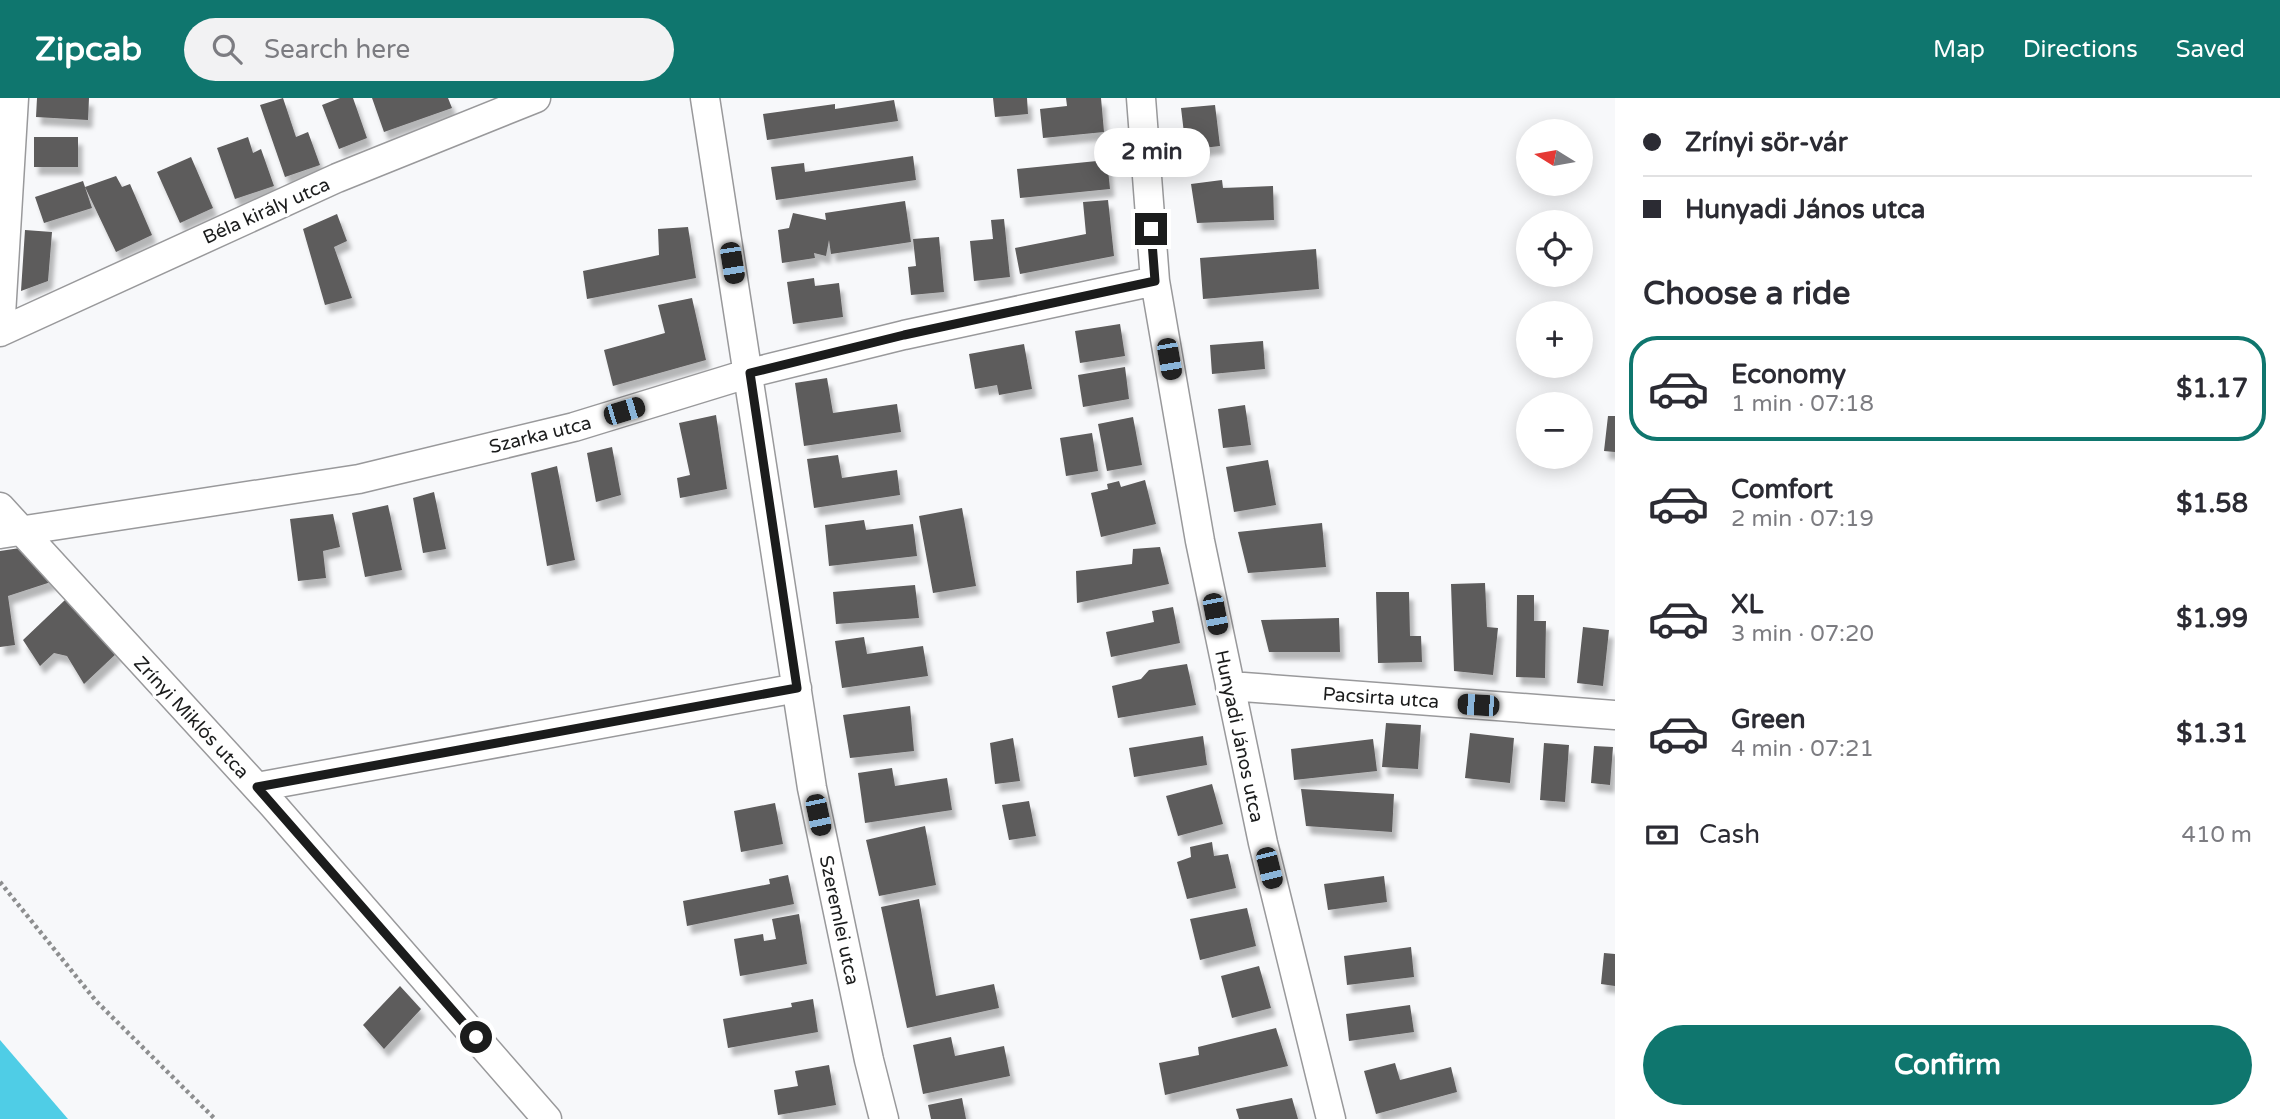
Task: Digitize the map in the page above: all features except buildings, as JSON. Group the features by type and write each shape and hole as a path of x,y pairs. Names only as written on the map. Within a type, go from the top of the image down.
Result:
{"street":[{"path":"0,332 14,98"},
{"name":"Béla király utca","path":"0,332 337,178 536,98"},
{"name":"Szeremlei utca","path":"705,98 750,373 812,788 884,1119"},
{"name":"Hunyadi János utca","path":"1141,98 1155,281 1200,541 1263,843 1331,1119"},
{"name":"Szarka utca","path":"11,532 359,479 574,427 750,373 904,335 1155,281"},
{"name":"Zrínyi Miklós utca","path":"0,507 11,532 257,787 547,1119"},
{"name":"Pacsirta utca","path":"1230,686 1615,715"},
{"path":"257,787 797,688"}],"path":[{"path":"0,882 96,1001 215,1119"}],"water":[{"path":"0,1040 68,1119 0,1119"}],"route":[{"path":"476,1037 257,787 797,688 750,373 904,335 1155,281 1151,229"}]}
